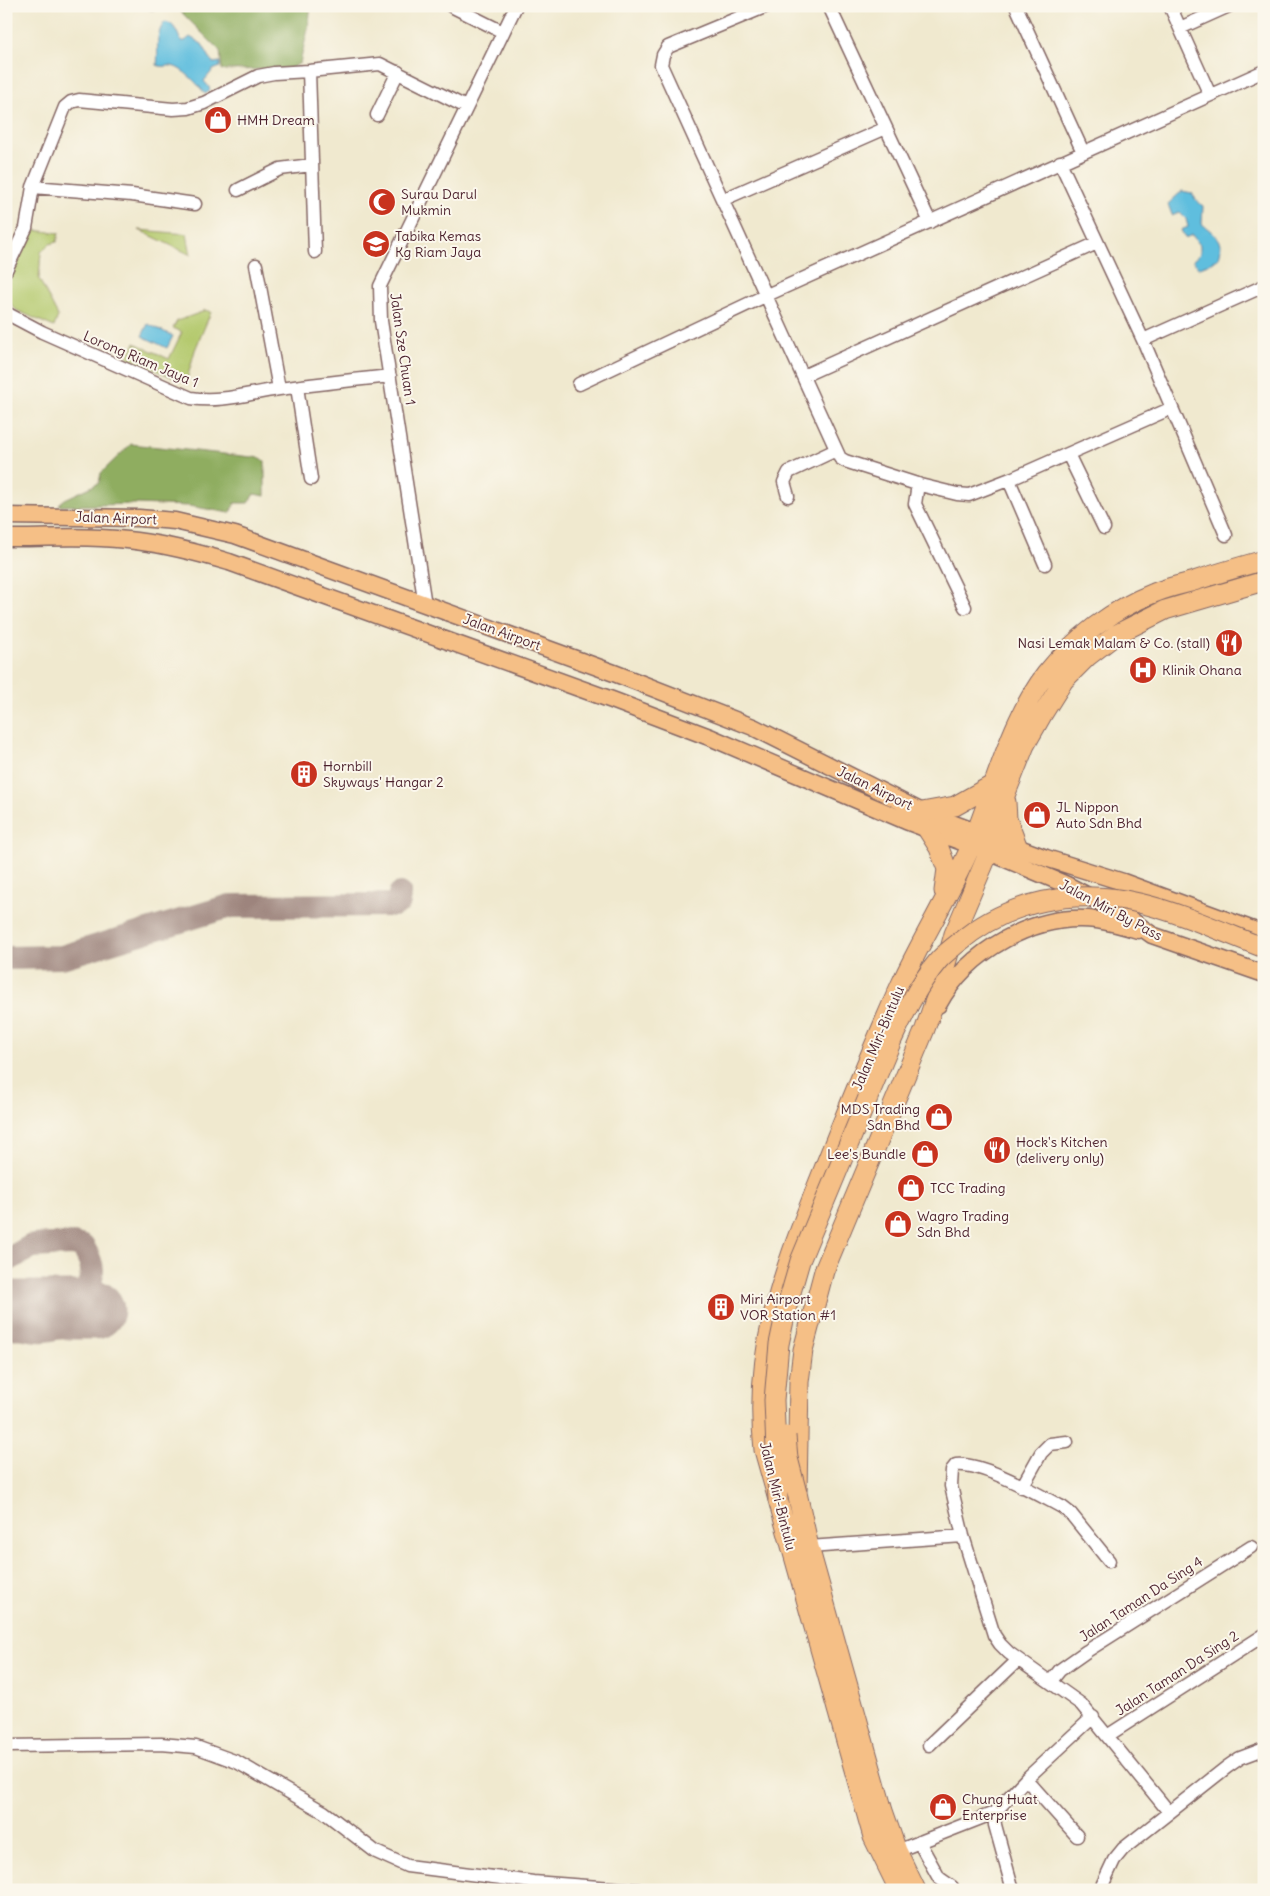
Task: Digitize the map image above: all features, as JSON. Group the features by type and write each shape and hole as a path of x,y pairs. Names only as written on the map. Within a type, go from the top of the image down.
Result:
{"highway":[{"name":"Jalan Miri-Bintulu","path":"916,1890 897,1851 880,1802 809,1547 797,1494 799,1382 803,1350 812,1312 824,1271 925,1029 940,986 954,934 1024,709 1046,674 1076,642 1105,619 1154,593 1264,560"},
{"name":"Jalan Miri-Bintulu","path":"1000,789 1064,680 1087,657 1117,634 1165,610 1200,598 1264,581"},
{"path":"943,900 947,869 925,820 1000,789 1007,819 1018,848"},
{"name":"Jalan Miri-Bintulu","path":"899,1890 873,1837 764,1450 760,1422 764,1352 772,1315 793,1248 846,1112 901,984 943,900 982,842"},
{"path":"778,1501 774,1400 780,1344 792,1288 804,1252 905,1010 920,985 939,960 969,933 995,918 1039,901 1073,897 1109,898 1140,903 1264,948"},
{"path":"797,1494 788,1458 785,1424 785,1382 800,1294 834,1206 904,1041 919,1007 938,978 969,946 1006,924 1039,912 1072,906 1119,910 1146,917 1264,960"}],"main road":[{"name":"Jalan Airport","path":"6,516 139,518 175,521 209,528 271,548 388,589 425,605 614,673 753,727 925,820"},
{"name":"Jalan Airport","path":"6,538 71,538 135,541 191,550 229,562 687,728 982,842"},
{"path":"425,605 429,625 444,640"},
{"name":"Jalan Miri By Pass","path":"982,842 1018,848 1123,882 1264,934"},
{"name":"Jalan Miri By Pass","path":"982,842 1124,915 1152,934 1264,974"},
{"path":"925,1029 943,995 966,967 995,944 1024,930 1075,919 1097,920 1152,934"}],"street":[{"path":"451,6 503,32"},
{"name":"Jalan Sze Chuan 1","path":"425,605 382,321 380,286 516,6"},
{"path":"767,6 668,47 663,55 661,65 840,458 845,462 918,484 957,494 969,495 1009,480 1172,408"},
{"path":"829,6 930,222"},
{"path":"1016,6 1083,152"},
{"path":"1170,6 1210,95"},
{"path":"1180,28 1229,6"},
{"path":"6,270 26,228 33,186 65,107 71,102 79,100 173,109 188,108 204,103 258,76 380,64 466,107"},
{"path":"309,71 315,252"},
{"path":"579,384 767,295 1264,71"},
{"path":"377,115 398,72"},
{"path":"722,200 886,128"},
{"path":"1060,162 1143,340 1226,535"},
{"path":"238,190 280,169 311,165"},
{"path":"33,186 132,195 194,204"},
{"path":"803,376 1098,243"},
{"path":"256,265 279,389"},
{"path":"1143,340 1264,286"},
{"name":"Lorong Riam Jaya 1","path":"6,313 42,332 191,398 217,400 279,389 390,376"},
{"path":"297,387 312,479"},
{"path":"788,496 784,482 789,472 836,450"},
{"path":"1068,454 1104,528"},
{"path":"1009,480 1045,564"},
{"path":"918,484 915,504 965,607"},
{"path":"1022,1487 1041,1453 1050,1444 1066,1442"},
{"path":"1109,1561 1071,1514 1062,1507 1022,1487 973,1467 963,1464 956,1465 952,1470 950,1478 963,1536 994,1635 1000,1644 1018,1660 1051,1681 1081,1704 1169,1812"},
{"path":"809,1547 963,1536"},
{"name":"Jalan Taman Da Sing 4","path":"1051,1681 1060,1670 1087,1651 1251,1547"},
{"name":"Jalan Taman Da Sing 2","path":"1107,1736 1264,1635"},
{"path":"929,1745 1018,1660"},
{"path":"897,1851 994,1813 1026,1779 1093,1717"},
{"path":"6,1746 141,1744 196,1748 237,1762 324,1812 376,1852 407,1866 533,1882 639,1890"},
{"path":"1100,1890 1114,1860 1123,1849 1234,1762 1264,1749"},
{"path":"1026,1779 1077,1836"},
{"path":"994,1813 995,1824 1013,1890"},
{"path":"919,1842 939,1878 952,1887"}],"green space":[{"path":"141,6 311,6 300,63 290,69 222,70 220,51 177,8 151,10"},
{"path":"33,230 59,233 57,242 50,244 41,252 39,279 58,316 54,327 16,310 6,298 6,287 15,261"},
{"path":"139,230 187,234 191,255"},
{"path":"205,310 211,312 195,350 186,383 127,358 135,343 169,359 182,332 173,328 177,321"},
{"path":"131,444 261,458 265,461 265,496 254,494 248,503 235,503 230,513 189,506 135,504 60,506 59,504 65,499 99,483 101,473"}],"water":[{"path":"165,22 173,26 181,41 185,41 190,37 202,44 213,63 220,62 220,67 213,70 204,81 210,91 205,94 190,77 176,67 157,65 158,37"},
{"path":"1182,191 1192,193 1203,206 1202,224 1215,235 1221,248 1218,259 1199,268 1193,260 1200,254 1200,245 1192,235 1185,238 1181,230 1188,227 1186,219 1179,212 1172,215 1168,204"},
{"path":"148,324 173,336 167,348 142,336"}],"taxiway":[{"path":"6,958 62,957 230,906 394,905 399,902 400,894"},
{"path":"6,1261 32,1246 73,1244 83,1247 90,1260 92,1270 91,1280 82,1307 63,1325 44,1330 35,1330 25,1328 6,1319"}],"runway":[{"path":"6,1310 95,1310"}],"place":[{"name":"HMH Dream","path":"218,120"},
{"name":"Surau Darul Mukmin","path":"382,202"},
{"name":"Tabika Kemas Kg Riam Jaya","path":"376,244"},
{"name":"Nasi Lemak Malam & Co. (stall)","path":"1229,643"},
{"name":"Klinik Ohana","path":"1143,670"},
{"name":"Hornbill Skyways' Hangar 2","path":"304,774"},
{"name":"JL Nippon Auto Sdn Bhd","path":"1037,815"},
{"name":"MDS Trading Sdn Bhd","path":"939,1117"},
{"name":"Hock's Kitchen (delivery only)","path":"997,1150"},
{"name":"Lee's Bundle","path":"925,1154"},
{"name":"TCC Trading","path":"911,1188"},
{"name":"Wagro Trading Sdn Bhd","path":"898,1224"},
{"name":"Miri Airport VOR Station #1","path":"721,1307"},
{"name":"Chung Huat Enterprise","path":"943,1807"}]}
